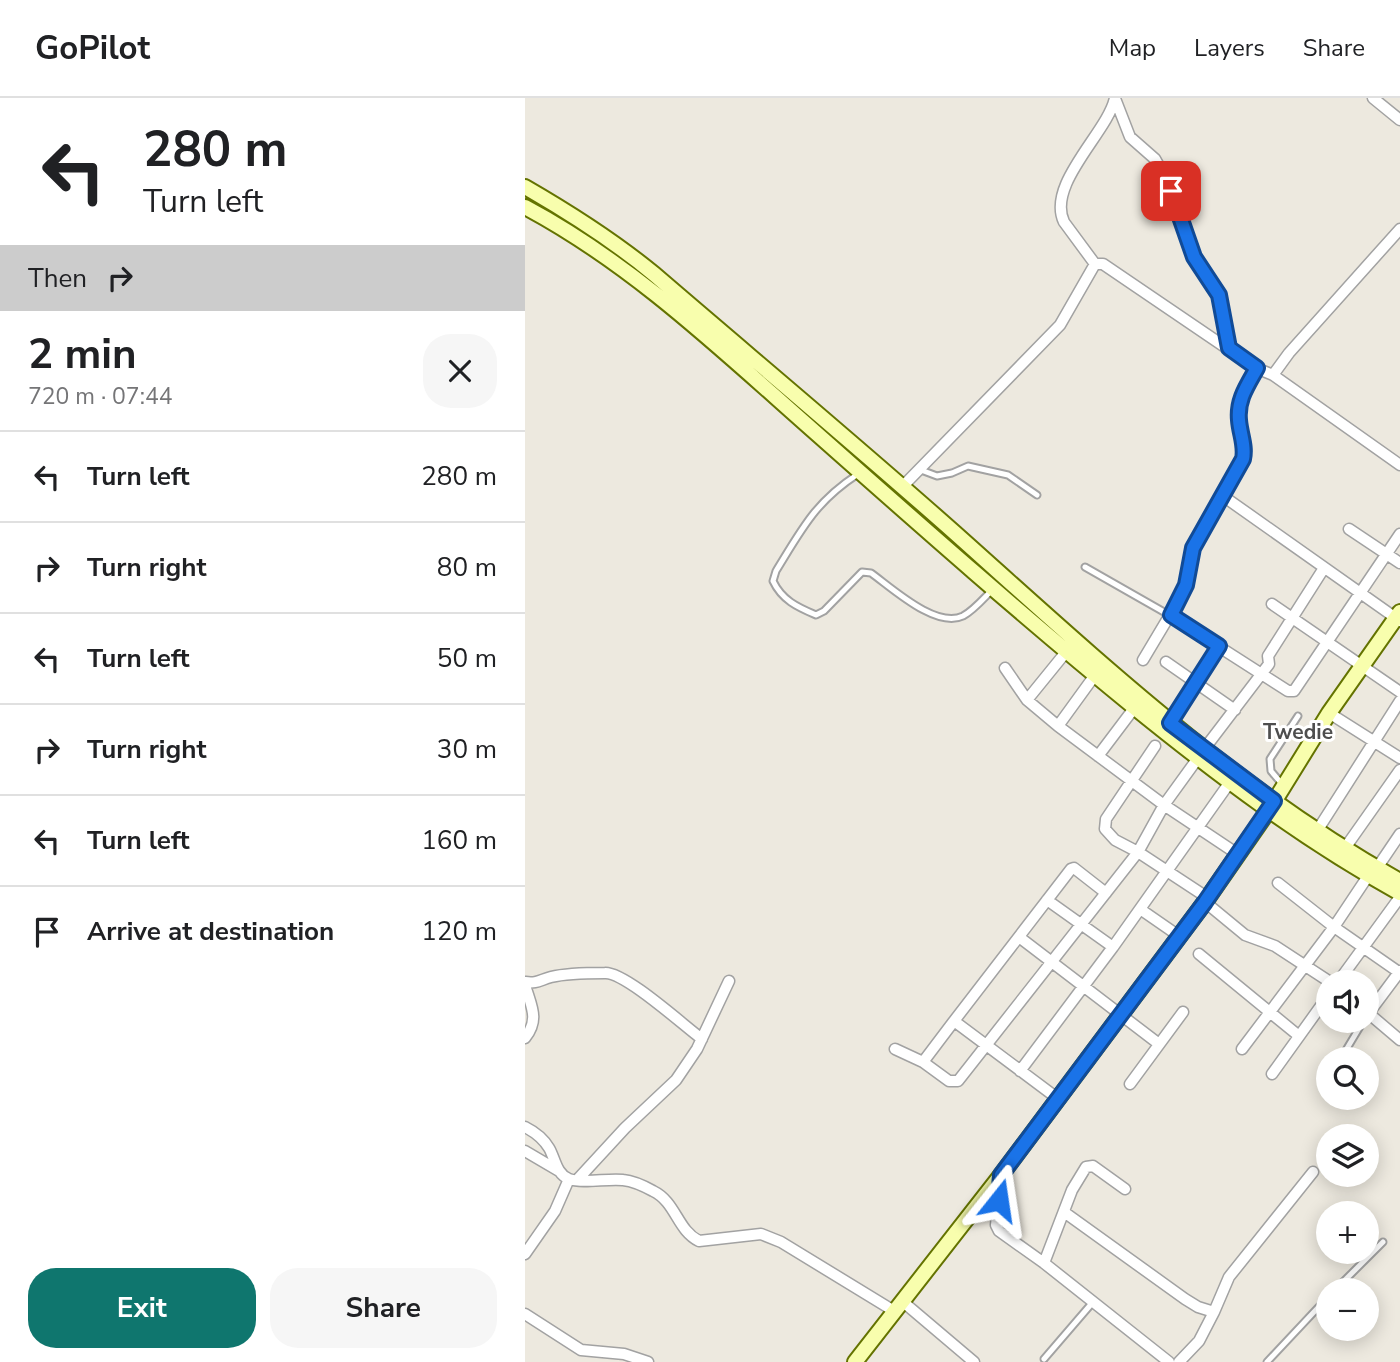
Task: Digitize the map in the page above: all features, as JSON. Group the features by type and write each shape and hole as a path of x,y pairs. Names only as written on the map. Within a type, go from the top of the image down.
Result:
{"street":[{"path":"1095,264 1064,222 1061,205 1066,185 1115,99"},
{"path":"1115,99 1131,137 1155,159 1164,175 1194,257 1219,295 1229,348"},
{"path":"1380,100 1400,120"},
{"path":"525,187 573,214 622,248 903,486 1170,723 1230,782 1345,848 1400,895 1348,970"},
{"path":"525,207 564,228 643,283 1066,652 1135,707 1272,806 1373,872 1400,881"},
{"path":"1273,375 1289,352 1400,229"},
{"path":"1095,264 1103,264 1257,368 1273,375 1400,464"},
{"path":"903,486 1060,325 1095,264"},
{"path":"1143,660 1186,585 1193,548 1243,459 1245,451 1239,420 1239,400 1257,368"},
{"path":"855,1362 1001,1175 1239,855 1329,713 1399,617 1324,568 1223,496"},
{"path":"1349,529 1400,563"},
{"path":"1171,615 1262,675 1288,691 1294,691 1400,534"},
{"path":"895,1049 923,1062 954,1082 958,1081 1138,852 1164,805 1262,675 1269,664 1268,656 1324,568"},
{"path":"1272,604 1400,692"},
{"path":"1170,723 1219,646"},
{"path":"1027,700 1066,652"},
{"path":"1166,662 1235,710"},
{"path":"1005,668 1027,700 1058,726 1164,805 1239,855"},
{"path":"1058,726 1095,675"},
{"path":"1317,831 1400,701"},
{"path":"1098,756 1135,707"},
{"path":"1329,713 1400,758"},
{"path":"1155,746 1106,819 1105,830 1115,840 1138,852 1206,900 1245,935 1275,946 1316,973"},
{"path":"1345,848 1400,770"},
{"path":"1020,1071 1113,947 1230,782"},
{"path":"1242,1049 1400,834"},
{"path":"923,1062 1074,867 1106,893"},
{"path":"1278,883 1334,927 1400,972 1379,1000"},
{"path":"1047,900 1113,947"},
{"path":"1140,909 1179,936"},
{"path":"1019,937 1159,1044"},
{"path":"1199,954 1299,1036"},
{"path":"525,1038 533,1028 533,1012 525,984 537,984 550,977 608,972 622,978 702,1039"},
{"path":"525,1254 574,1179 676,1080 702,1039 729,981"},
{"path":"1130,1084 1183,1012"},
{"path":"1272,1074 1316,1013"},
{"path":"954,1021 1057,1098"},
{"path":"1379,1025 1400,1040"},
{"path":"525,1127 537,1133 549,1148 559,1172"},
{"path":"525,1152 574,1179 622,1180 656,1192 671,1205 690,1236 699,1241 761,1234 781,1242 898,1306 974,1362"},
{"path":"1044,1263 1076,1183 1086,1167 1093,1166 1125,1189"},
{"path":"1179,1362 1199,1341 1229,1277 1313,1172"},
{"path":"1001,1175 996,1225 999,1231 1044,1263 1169,1362"},
{"path":"1064,1212 1185,1299 1214,1312"},
{"path":"525,1314 581,1350 603,1358 624,1353 648,1362"}],"lane":[{"path":"921,470 937,476 968,466 1008,475 1037,495"},
{"path":"861,472 833,491 809,518 776,571 773,581 778,591 793,605 817,615 862,572 871,573 919,608 950,619 962,616 993,588"},
{"path":"1085,567 1171,615"},
{"path":"1284,786 1271,771 1270,759 1298,716"},
{"path":"1347,1278 1383,1242"},
{"path":"1044,1359 1093,1302"},
{"path":"1267,1362 1316,1310"}],"district":[{"name":"Twedie","path":"1298,732"}],"route":[{"path":"999,1200 1001,1175 1205,902 1274,801 1170,723 1219,646 1171,615 1186,585 1193,548 1243,459 1245,451 1239,420 1239,400 1257,368 1229,348 1219,295 1189,247 1171,191"}]}
